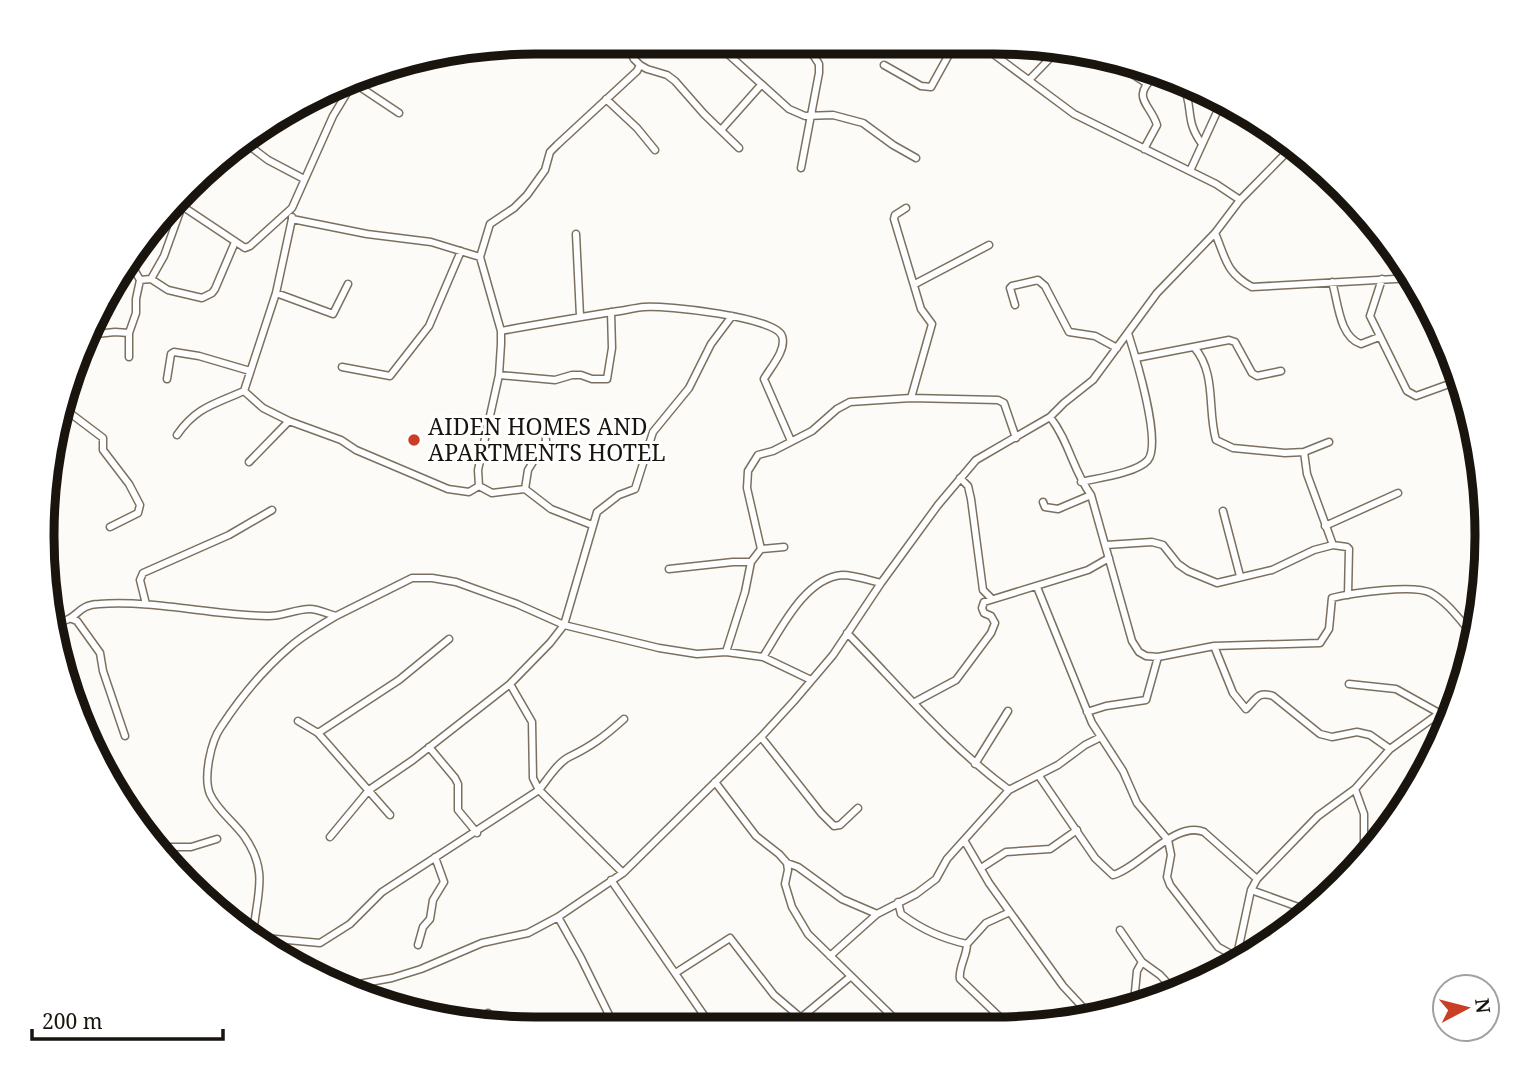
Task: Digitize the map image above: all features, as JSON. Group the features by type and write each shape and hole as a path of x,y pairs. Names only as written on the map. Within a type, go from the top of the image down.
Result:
{"street":[{"path":"631,54 640,65 667,75 675,81 739,148"},
{"path":"728,54 789,109 805,116 833,115 863,124 916,158"},
{"path":"801,168 819,73 818,64 812,54"},
{"path":"884,65 921,86 932,87 949,54"},
{"path":"994,54 1074,114 1190,171 1240,200"},
{"path":"1030,79 1051,57"},
{"path":"479,486 478,470 499,375 501,331 480,257 490,224 514,208 527,195 545,170 550,152 632,78 640,65"},
{"path":"1136,76 1146,83"},
{"path":"1144,149 1157,125 1142,99 1143,90 1149,80"},
{"path":"721,130 761,85"},
{"path":"361,87 399,113"},
{"path":"244,391 276,293 292,208 333,116 348,92"},
{"path":"1186,95 1192,131 1202,144"},
{"path":"606,99 637,128 655,150"},
{"path":"1190,171 1218,110"},
{"path":"252,148 268,160 304,179"},
{"path":"362,984 421,969 482,943 528,933 558,917 623,873 761,737 833,655 881,583 976,460 1050,416 1093,380 1157,293 1285,154"},
{"path":"184,207 245,248 292,208"},
{"path":"906,208 894,219 921,309 932,324 911,398"},
{"path":"151,279 164,256 180,211"},
{"path":"292,219 367,234 430,242 480,257"},
{"path":"1215,233 1230,271 1236,278 1252,287 1400,278"},
{"path":"576,234 580,316"},
{"path":"140,280 151,279 168,290 202,298 208,296 215,289 235,242"},
{"path":"915,285 989,245"},
{"path":"342,367 390,376 429,327 461,251"},
{"path":"129,357 129,333 136,313 140,280 134,270"},
{"path":"1382,279 1370,316 1396,373 1411,395 1416,396 1450,384"},
{"path":"1015,305 1010,288 1038,280 1045,286 1069,332 1095,336 1117,348"},
{"path":"1332,282 1342,321 1352,339 1361,344 1378,337"},
{"path":"276,293 333,314 348,284"},
{"path":"501,331 645,307 672,307 766,323 782,334 783,342 777,359 764,379 792,441"},
{"path":"499,375 555,380 572,374 592,379 607,379 612,348 611,313"},
{"path":"330,837 369,790 510,684 564,625 592,525 600,509 619,495 635,489 653,432 689,388 711,344 732,316"},
{"path":"1081,482 1128,471 1147,462 1151,455 1151,428 1128,332"},
{"path":"99,334 129,333"},
{"path":"1136,358 1229,340 1235,342 1252,373 1257,376 1281,371"},
{"path":"1194,347 1203,359 1208,377 1216,440 1233,447 1285,453 1304,452 1329,442"},
{"path":"167,379 171,354 174,352 199,356 250,371"},
{"path":"244,391 263,408 289,421 341,440 356,450 448,489 469,492 479,486"},
{"path":"177,435 189,418 202,409 244,391"},
{"path":"761,549 747,488 748,471 758,455 773,451 812,431 849,402 911,398 998,400 1004,403 1016,438"},
{"path":"70,413 103,438 103,450 129,484 140,505 138,513 110,527"},
{"path":"1050,416 1065,439 1081,482 1091,495 1132,640 1139,652 1146,656 1158,657 1214,646 1320,643 1329,629 1332,598 1385,590 1420,590 1431,593 1466,627"},
{"path":"249,462 289,421"},
{"path":"525,489 528,470 546,441 545,428"},
{"path":"1304,452 1307,474 1333,545"},
{"path":"960,478 968,486 983,590 991,598"},
{"path":"479,486 492,493 525,489 551,509 592,525"},
{"path":"1325,526 1398,493"},
{"path":"1043,502 1045,507 1058,509 1091,495"},
{"path":"146,604 140,580 144,573 229,535 272,510"},
{"path":"1223,510 1240,576"},
{"path":"1106,545 1152,542 1163,545 1178,564 1217,583 1272,570 1314,550 1333,545 1347,547 1348,595"},
{"path":"726,652 751,562 761,549 784,547"},
{"path":"915,702 957,680 991,633 995,623 992,616 984,612 984,601 1088,570 1109,558"},
{"path":"669,569 751,562"},
{"path":"763,657 788,616 813,586 844,575 881,583"},
{"path":"255,926 260,872 245,837 210,793 208,773 212,745 220,727 290,646 336,616 412,578 456,582 517,604 564,625 684,652 726,652 763,657 811,680"},
{"path":"1037,586 1087,712 1123,771 1137,803 1168,840 1171,855 1167,877 1170,885 1205,933 1229,955"},
{"path":"62,623 72,619 86,606 146,604 222,614 268,616 310,609 336,616"},
{"path":"72,619 100,653 103,671 125,736"},
{"path":"847,633 933,724 975,764 1009,790"},
{"path":"318,733 398,680 449,639"},
{"path":"1214,646 1233,693 1246,709 1264,693 1273,696 1320,734 1332,737 1357,732 1370,735 1390,749"},
{"path":"1087,712 1146,699 1158,657"},
{"path":"510,684 532,722 533,778 539,790 623,873"},
{"path":"1239,949 1251,890 1257,879 1318,817 1355,789 1390,749 1439,713 1396,690 1349,684"},
{"path":"975,764 1008,711"},
{"path":"274,940 320,943 331,934 341,931 382,892 477,833 539,790 570,756 576,756 594,744 624,719"},
{"path":"298,721 318,733 390,815"},
{"path":"761,737 834,826 840,825 858,808"},
{"path":"830,956 877,914 916,894 936,879 947,859 1009,790 1039,776 1101,737"},
{"path":"429,747 455,778 458,784 458,810 477,833"},
{"path":"1039,776 1096,858 1113,875 1168,840 1190,830 1204,832 1257,879"},
{"path":"715,782 756,836 787,863 798,867 842,899 877,914"},
{"path":"1355,789 1364,814 1364,842"},
{"path":"981,868 1006,852 1050,849 1077,830"},
{"path":"169,847 191,847 217,839"},
{"path":"964,840 1010,912 1063,986 1084,1008"},
{"path":"418,945 423,927 430,919 433,900 444,882 435,857"},
{"path":"787,863 785,884 792,907 808,934 892,1017"},
{"path":"611,880 706,1017"},
{"path":"1251,890 1298,907"},
{"path":"898,902 901,914 912,922 947,940 967,944"},
{"path":"999,1017 960,979 960,973 967,953 967,944 986,923 1010,912"},
{"path":"558,917 610,1017"},
{"path":"1120,930 1142,962 1168,983"},
{"path":"677,972 730,939 774,995 800,1017"},
{"path":"1135,995 1137,971 1142,962"},
{"path":"802,1017 850,977"}],"place":[{"name":"AIDEN HOMES AND APARTMENTS HOTEL","path":"414,440"}]}
